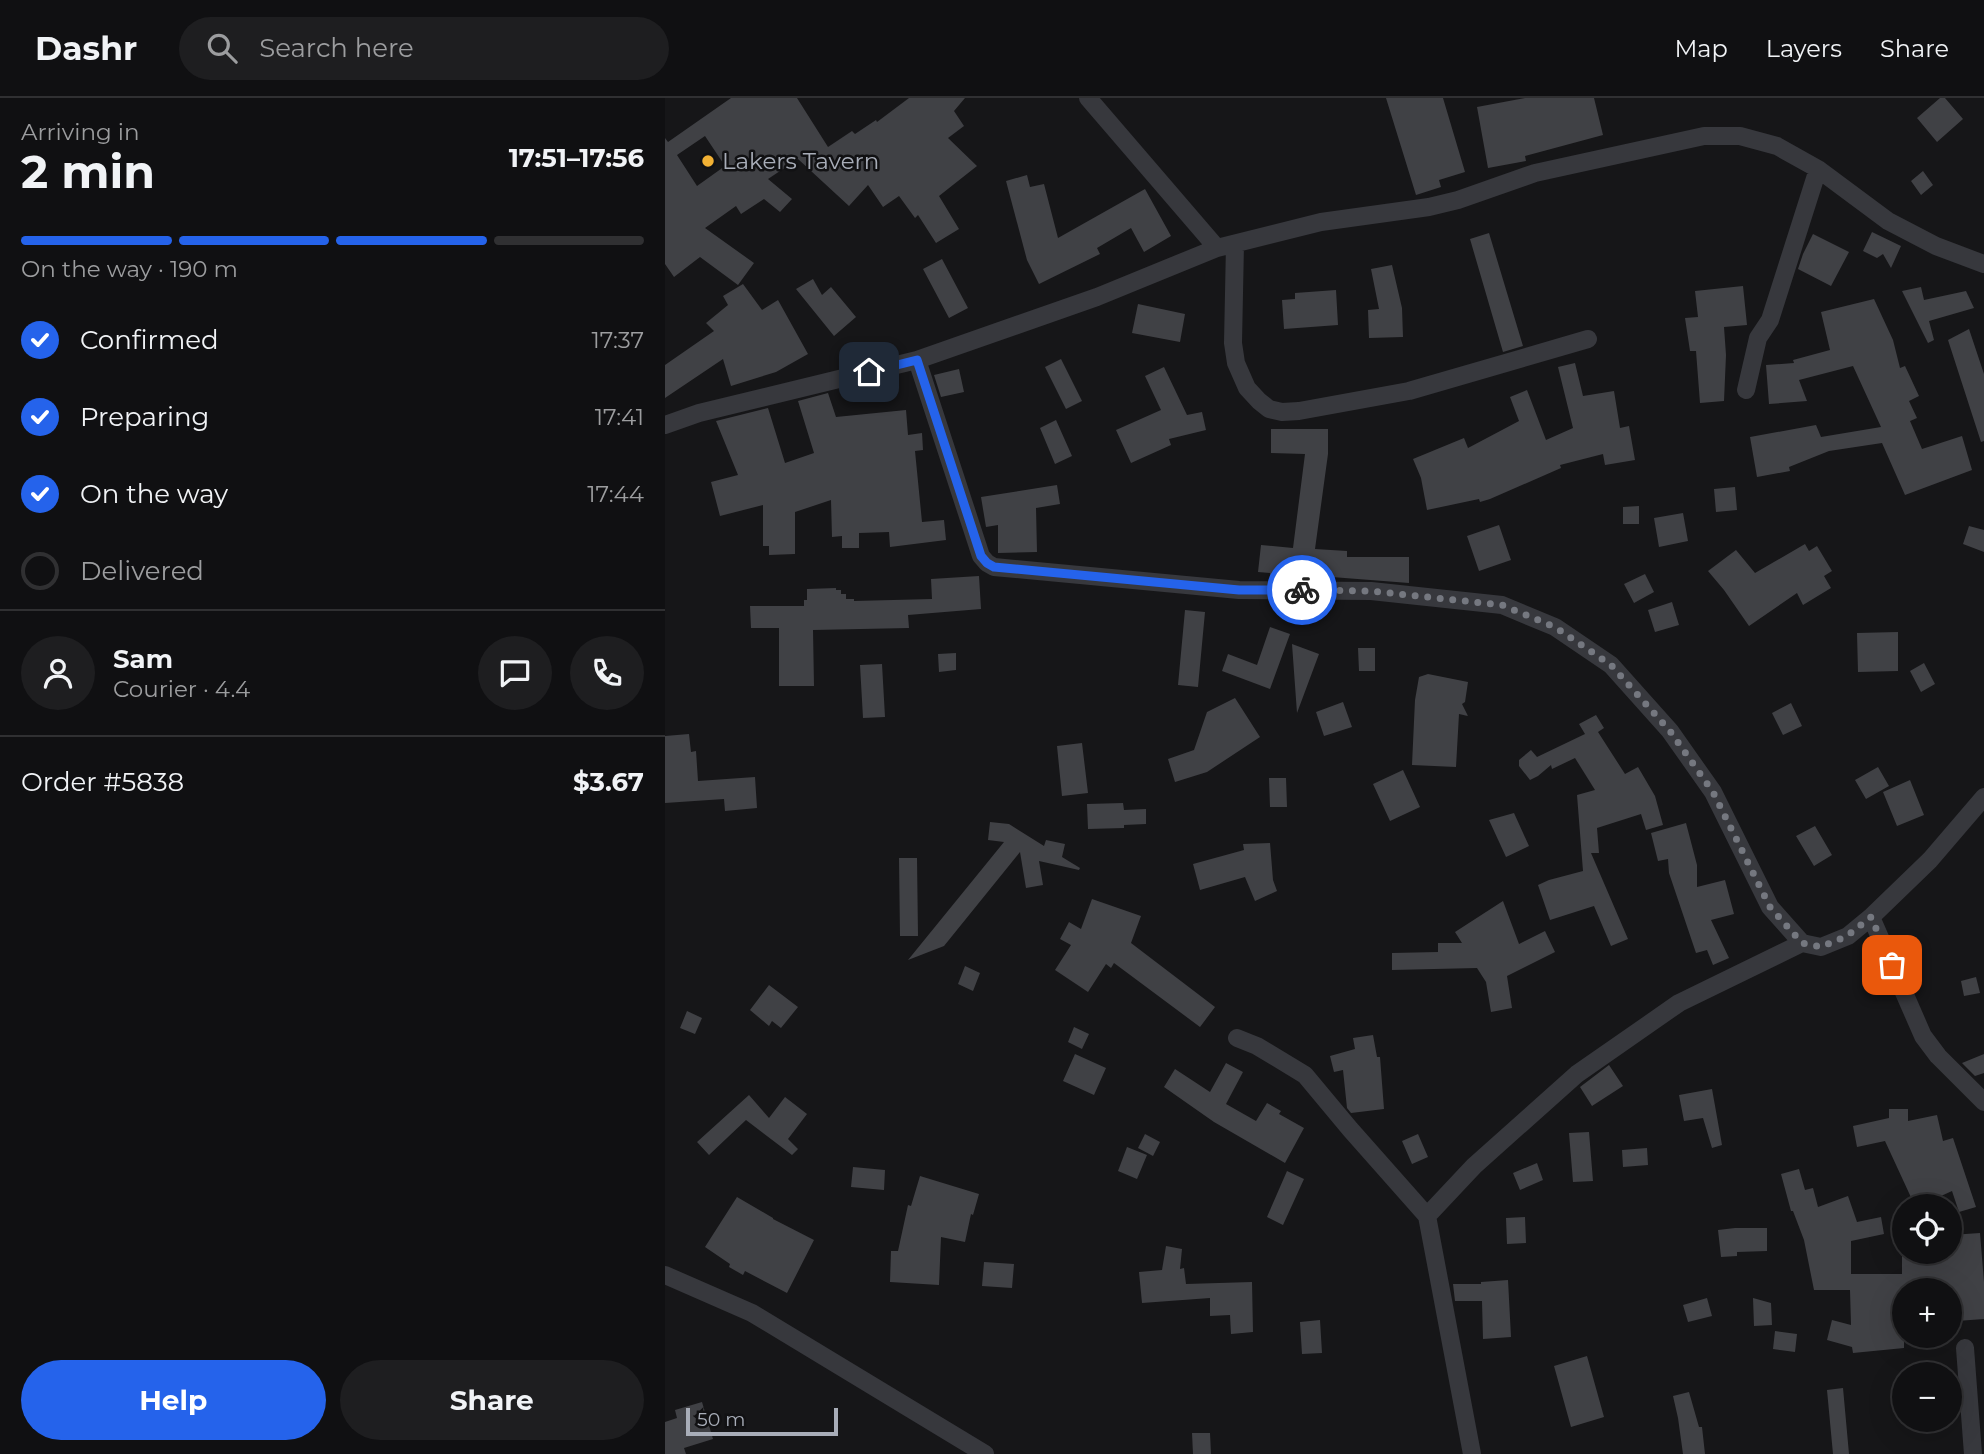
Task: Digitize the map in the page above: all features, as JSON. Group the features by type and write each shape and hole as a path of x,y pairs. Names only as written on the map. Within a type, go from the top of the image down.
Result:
{"street":[{"path":"1088,98 1226,246 1236,363 1247,388 1269,409 1282,412 1299,411 1409,391 1588,339"},
{"path":"665,425 699,412 917,360 1097,297 1226,246 1321,222 1439,205 1535,173 1704,136 1740,136 1777,146 1818,169 1888,221 1936,246 1984,264"},
{"path":"1746,390 1758,338 1770,320 1818,169"},
{"path":"917,360 981,556 987,563 994,567 1239,590 1371,591 1502,605 1555,627 1611,665 1670,731 1713,792 1770,907 1802,943 1821,947 1847,936 1871,917 1930,860 1984,797"},
{"path":"1871,917 1923,1036 1938,1056 1984,1102"},
{"path":"1427,1216 1474,1166 1577,1074 1679,1003 1802,943"},
{"path":"1237,1038 1257,1046 1305,1075 1427,1216 1472,1454"},
{"path":"665,1275 752,1313 985,1454"},
{"path":"1965,1348 1973,1454"}],"building":[{"path":"731,98 797,98 828,147 852,131 855,134 876,120 877,122 909,98 965,98 954,111 964,126 948,138 977,166 939,196 959,229 936,243 918,215 915,218 899,196 883,207 868,185 849,206 798,159 768,179 792,199 780,212 764,199 741,214 736,206 705,228 754,263 738,285 700,257 674,277 665,264 665,138 668,142","holes":["705,136 725,166 697,186 677,155"]},
{"path":"1386,98 1443,98 1465,172 1439,180 1441,187 1416,195"},
{"path":"1525,98 1594,98 1603,135 1525,156 1526,161 1488,168 1477,107"},
{"path":"1940,98 1945,98 1963,119 1937,142 1917,118"},
{"path":"1923,171 1933,185 1921,195 1911,181"},
{"path":"1027,175 1030,187 1044,184 1058,238 1145,189 1171,236 1144,252 1131,228 1097,248 1100,254 1039,284 1027,260 1006,181"},
{"path":"1872,232 1901,246 1891,268 1883,254 1877,258 1863,251"},
{"path":"1489,233 1523,346 1503,352 1470,239"},
{"path":"1813,234 1849,252 1831,286 1798,269"},
{"path":"942,259 968,308 949,318 923,269"},
{"path":"1392,265 1402,308 1403,337 1369,338 1368,310 1379,309 1371,269"},
{"path":"813,279 822,295 831,287 856,317 834,336 796,289"},
{"path":"743,284 762,310 778,300 808,354 776,372 731,386 723,359 665,398 665,365 714,331 706,323 728,305 723,296"},
{"path":"1743,286 1747,325 1724,327 1724,401 1700,403 1696,351 1690,351 1685,318 1698,317 1695,291"},
{"path":"1921,287 1924,300 1966,291 1974,308 1929,321 1934,340 1928,343 1902,291"},
{"path":"1336,290 1338,325 1284,329 1282,300 1295,299 1295,293"},
{"path":"1874,299 1893,340 1900,368 1905,366 1919,396 1909,401 1917,418 1910,421 1922,449 1962,436 1972,470 1905,495 1882,443 1829,451 1789,467 1790,471 1757,477 1750,437 1816,425 1821,437 1881,427 1853,366 1799,380 1807,401 1769,404 1766,365 1794,363 1793,360 1830,350 1821,312"},
{"path":"1138,304 1185,314 1180,342 1132,333"},
{"path":"1969,329 1984,374 1984,441 1981,442 1948,340"},
{"path":"1061,359 1082,401 1066,409 1045,367"},
{"path":"1575,363 1583,396 1614,391 1620,428 1629,426 1635,460 1605,465 1603,454 1560,465 1561,468 1490,499 1427,510 1421,478 1413,459 1464,438 1468,448 1519,421 1510,397 1527,390 1546,440 1573,428 1558,367"},
{"path":"1164,367 1187,415 1202,412 1206,430 1169,439 1171,445 1131,463 1116,430 1161,410 1145,376"},
{"path":"959,369 964,392 941,397 934,375"},
{"path":"828,393 836,417 906,410 908,435 922,433 923,450 915,451 922,522 944,520 946,540 890,547 889,532 859,533 859,548 842,548 842,536 832,537 831,500 795,512 795,554 769,555 769,546 763,546 763,505 720,516 711,482 738,475 716,421 768,408 785,463 814,453 798,401"},
{"path":"1056,420 1072,456 1055,464 1040,428"},
{"path":"1271,429 1328,429 1328,454 1315,549 1347,551 1347,557 1409,557 1409,583 1293,574 1292,579 1270,579 1270,573 1258,572 1261,545 1293,548 1305,454 1271,453"},
{"path":"1057,485 1060,504 1036,508 1037,552 998,553 998,525 986,527 981,497"},
{"path":"1735,487 1737,510 1716,512 1714,489"},
{"path":"1639,506 1639,524 1623,524 1623,507"},
{"path":"1683,513 1688,541 1659,547 1654,518"},
{"path":"1499,525 1511,560 1479,571 1467,536"},
{"path":"1969,526 1984,530 1984,552 1963,544"},
{"path":"1805,544 1809,551 1817,546 1832,571 1824,576 1831,588 1803,605 1797,593 1749,626 1708,571 1736,550 1755,573"},
{"path":"1645,574 1654,592 1634,603 1624,584"},
{"path":"979,576 981,609 908,615 909,628 813,630 814,686 779,686 779,628 751,628 750,606 804,606 807,589 836,588 841,590 841,594 846,594 846,599 854,601 932,599 931,579"},
{"path":"1672,602 1679,625 1655,632 1648,610"},
{"path":"1185,610 1205,612 1198,687 1178,685"},
{"path":"1270,627 1290,634 1270,689 1222,671 1228,654 1257,665"},
{"path":"1898,632 1898,671 1858,672 1857,633"},
{"path":"1292,644 1319,654 1297,713"},
{"path":"1358,648 1375,648 1375,671 1359,671"},
{"path":"956,653 956,670 939,672 938,654"},
{"path":"1924,663 1935,684 1921,692 1910,671"},
{"path":"882,664 885,717 863,718 860,665"},
{"path":"1428,674 1468,682 1465,702 1462,704 1468,716 1459,714 1456,767 1412,765 1415,700 1419,677"},
{"path":"1235,698 1260,737 1207,772 1175,782 1168,759 1194,750 1207,712"},
{"path":"1343,702 1352,727 1324,736 1316,712"},
{"path":"1791,703 1802,726 1783,735 1772,713"},
{"path":"1596,715 1604,728 1598,732 1625,774 1638,767 1655,796 1663,825 1646,830 1641,814 1597,828 1599,853 1591,853 1628,939 1611,946 1594,906 1550,920 1538,885 1583,871 1577,795 1595,790 1575,758 1552,769 1551,765 1530,780 1519,766 1519,760 1531,750 1537,757 1585,734 1579,724"},
{"path":"689,734 691,752 696,751 698,781 755,777 757,808 725,811 724,799 665,803 665,736"},
{"path":"1082,743 1088,793 1062,796 1057,746"},
{"path":"1878,767 1889,786 1866,799 1855,780"},
{"path":"1403,770 1420,807 1390,821 1373,784"},
{"path":"1269,778 1286,778 1287,807 1270,807"},
{"path":"1910,780 1924,815 1897,826 1883,792"},
{"path":"1123,803 1124,810 1146,809 1146,824 1088,829 1087,804"},
{"path":"1514,813 1529,846 1506,857 1489,820"},
{"path":"990,822 1009,824 1044,846 1046,840 1065,844 1062,857 1080,868 1079,870 1039,861 1043,885 1026,888 1020,852 944,946 908,960 1004,842 988,840"},
{"path":"1686,823 1697,865 1697,887 1725,880 1734,914 1711,920 1729,958 1713,965 1707,950 1696,953 1669,873 1668,859 1658,861 1651,833"},
{"path":"1815,826 1832,855 1814,866 1796,836"},
{"path":"1270,843 1273,880 1277,891 1255,901 1245,877 1200,890 1193,864 1244,850 1243,844"},
{"path":"899,858 917,858 918,936 900,936"},
{"path":"1092,899 1141,916 1131,943 1215,1007 1200,1027 1114,963 1111,968 1106,964 1088,992 1055,970 1071,945 1060,939 1069,922 1081,929"},
{"path":"1503,901 1519,944 1545,931 1555,952 1507,976 1512,1008 1491,1012 1486,982 1477,968 1392,970 1392,953 1438,952 1438,943 1462,943 1455,932"},
{"path":"965,966 980,973 973,991 958,984"},
{"path":"1976,977 1980,993 1964,996 1961,981"},
{"path":"769,985 798,1007 781,1028 772,1021 769,1026 750,1010"},
{"path":"687,1011 702,1018 695,1034 680,1028"},
{"path":"1074,1027 1089,1034 1082,1049 1068,1042"},
{"path":"1373,1035 1377,1057 1380,1057 1384,1109 1351,1113 1347,1108 1343,1070 1334,1072 1330,1056 1355,1049 1353,1038"},
{"path":"1075,1054 1106,1068 1094,1095 1063,1081"},
{"path":"1984,1054 1984,1073 1975,1076 1962,1063"},
{"path":"1226,1063 1243,1072 1226,1104 1256,1121 1267,1103 1281,1111 1279,1114 1304,1128 1285,1163 1214,1122 1164,1087 1175,1069 1210,1092"},
{"path":"1609,1065 1623,1086 1592,1106 1580,1087"},
{"path":"1712,1089 1722,1145 1712,1148 1703,1118 1684,1121 1679,1095"},
{"path":"749,1095 769,1118 785,1097 807,1114 788,1139 798,1149 792,1155 746,1120 709,1155 697,1142"},
{"path":"1889,1109 1908,1109 1908,1121 1937,1115 1943,1141 1953,1138 1976,1207 1962,1211 1962,1194 1953,1194 1952,1191 1945,1194 1909,1194 1885,1141 1857,1147 1853,1126 1889,1118"},
{"path":"1589,1132 1593,1181 1573,1182 1569,1133"},
{"path":"1145,1134 1160,1142 1153,1156 1138,1148"},
{"path":"1418,1134 1428,1157 1412,1164 1402,1141"},
{"path":"1127,1147 1147,1155 1137,1179 1118,1171"},
{"path":"1647,1148 1648,1165 1623,1167 1622,1150"},
{"path":"1537,1163 1543,1180 1520,1190 1513,1173"},
{"path":"853,1167 885,1170 884,1190 851,1187"},
{"path":"1799,1169 1805,1190 1813,1188 1818,1207 1848,1196 1857,1222 1881,1217 1884,1234 1851,1241 1851,1274 1902,1274 1902,1264 1962,1264 1962,1234 1980,1233 1984,1319 1962,1321 1962,1278 1892,1278 1892,1348 1904,1348 1853,1353 1852,1347 1827,1340 1832,1320 1851,1325 1850,1290 1814,1290 1804,1240 1791,1211 1781,1174"},
{"path":"1287,1171 1304,1179 1283,1225 1267,1217"},
{"path":"920,1176 979,1194 965,1242 941,1237 939,1285 890,1282 891,1251 898,1251 908,1205 911,1206"},
{"path":"737,1197 814,1240 787,1293 745,1271 743,1275 705,1247"},
{"path":"1525,1217 1526,1243 1507,1244 1506,1218"},
{"path":"1767,1228 1767,1251 1737,1252 1737,1256 1721,1257 1718,1230"},
{"path":"1166,1246 1182,1249 1180,1269 1184,1268 1186,1284 1252,1282 1253,1332 1231,1334 1230,1315 1210,1316 1210,1298 1142,1303 1139,1272 1162,1270"},
{"path":"984,1262 1014,1264 1012,1288 982,1286"},
{"path":"1508,1280 1511,1337 1483,1339 1482,1301 1455,1301 1453,1284"},
{"path":"1707,1298 1712,1316 1688,1322 1683,1305"},
{"path":"1753,1298 1771,1303 1772,1325 1754,1326"},
{"path":"1320,1320 1322,1353 1302,1354 1300,1322"},
{"path":"1775,1331 1797,1334 1795,1352 1773,1349"},
{"path":"1587,1356 1604,1417 1571,1427 1554,1366"},
{"path":"1843,1388 1849,1454 1833,1454 1827,1390"},
{"path":"1689,1392 1699,1427 1702,1427 1705,1454 1683,1454 1673,1396"},
{"path":"702,1402 713,1439 684,1448 686,1454 665,1454 665,1422 677,1418 675,1410"},
{"path":"1192,1433 1210,1433 1211,1454 1193,1454"}],"way so far":[{"path":"1302,590 1371,591 1502,605 1555,627 1611,665 1670,731 1713,792 1770,907 1802,943 1821,947 1847,936 1871,917 1892,965"}],"place":[{"name":"Lakers Tavern","path":"708,161"}],"route":[{"path":"869,372 917,360 981,556 994,567 1239,590 1302,590"}]}
